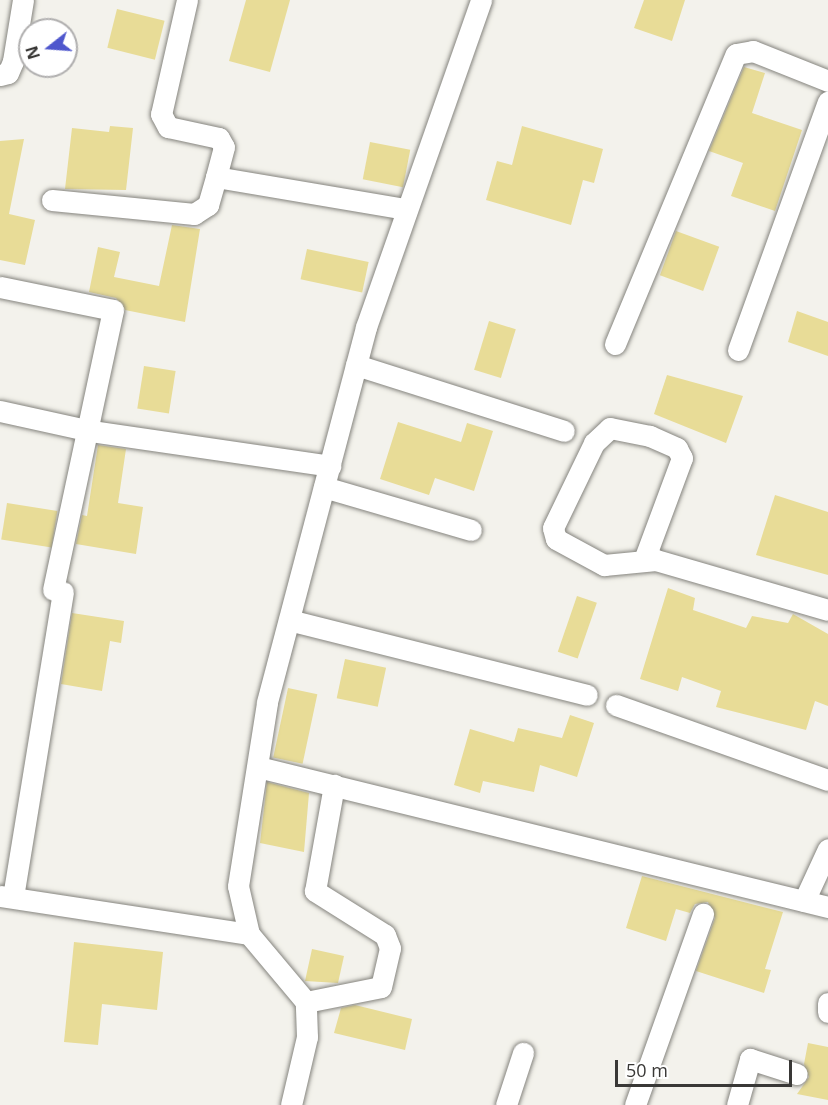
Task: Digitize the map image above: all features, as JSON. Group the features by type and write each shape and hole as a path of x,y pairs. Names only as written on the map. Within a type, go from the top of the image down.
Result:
{"street":[{"path":"0,75 8,73 14,61 23,0"},
{"path":"52,200 194,214 208,205 224,147 219,138 168,127 161,114 187,0"},
{"path":"291,1105 307,1037 306,1002 249,934 238,886 267,702 356,365 405,209 481,0"},
{"path":"615,344 736,54 753,51 828,81"},
{"path":"738,350 828,102"},
{"path":"216,177 405,209"},
{"path":"0,287 113,310 58,591 6,896 249,934"},
{"path":"356,365 564,431"},
{"path":"0,411 91,431 330,466"},
{"path":"644,560 682,458 677,448 650,436 610,428 590,451 553,528 556,539 604,565 644,560 828,610"},
{"path":"324,487 471,530"},
{"path":"289,620 587,695"},
{"path":"616,705 828,780"},
{"path":"258,767 334,784 572,848 828,907"},
{"path":"306,1002 381,987 390,948 385,935 315,891 334,784"},
{"path":"804,902 828,849"},
{"path":"635,1105 703,914"},
{"path":"828,1003 828,1012"},
{"path":"506,1105 523,1053"},
{"path":"737,1105 750,1059 797,1074"}],"building":[{"path":"246,0 290,0 270,72 229,61"},
{"path":"644,0 685,0 672,41 634,28"},
{"path":"117,9 165,21 155,60 107,48"},
{"path":"744,67 765,73 752,113 802,130 775,211 731,196 743,163 709,151"},
{"path":"110,126 133,128 126,190 65,189 72,128 109,132"},
{"path":"522,126 603,149 594,183 583,180 571,225 486,200 497,161 512,165"},
{"path":"24,139 9,214 35,220 25,265 0,260 0,141"},
{"path":"370,142 410,150 403,187 363,179"},
{"path":"172,225 200,229 185,322 125,310 116,298 89,292 98,247 120,252 114,277 159,286"},
{"path":"676,231 719,247 703,291 660,275"},
{"path":"307,249 369,262 362,292 301,279"},
{"path":"797,311 828,322 828,356 788,342"},
{"path":"489,321 516,329 501,378 474,370"},
{"path":"144,366 176,371 169,413 137,408"},
{"path":"667,375 743,396 726,443 654,414"},
{"path":"398,422 461,442 467,423 493,431 474,491 435,478 429,495 380,479"},
{"path":"98,445 126,449 118,503 143,507 136,554 76,544 82,515 87,516"},
{"path":"775,495 828,512 828,575 756,555"},
{"path":"7,503 57,511 52,548 1,540"},
{"path":"668,588 695,598 693,610 746,628 752,616 788,623 793,614 828,634 828,706 815,701 806,730 716,707 721,691 682,677 678,691 640,679"},
{"path":"577,596 597,603 578,659 558,652"},
{"path":"72,613 124,621 121,643 110,641 102,691 61,684"},
{"path":"345,659 386,668 378,707 337,698"},
{"path":"288,688 317,694 303,764 273,757"},
{"path":"570,715 594,723 577,777 540,765 534,792 483,781 480,793 454,785 470,729 514,742 518,728 562,738"},
{"path":"267,782 309,793 304,852 260,843"},
{"path":"642,876 783,912 765,969 771,970 764,993 696,971 715,918 708,902 695,904 690,913 676,909 666,941 626,928"},
{"path":"74,942 163,952 157,1010 102,1004 98,1045 64,1042"},
{"path":"312,949 344,956 338,983 305,981"},
{"path":"355,1005 412,1019 405,1050 334,1033 341,1008"},
{"path":"808,1043 828,1047 828,1100 797,1094 809,1077 804,1064"}]}
